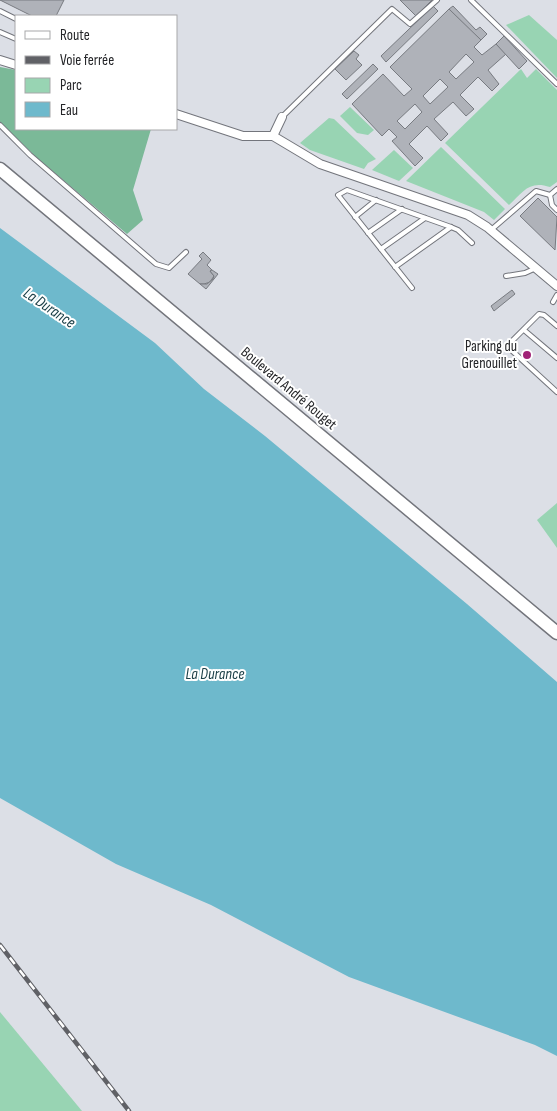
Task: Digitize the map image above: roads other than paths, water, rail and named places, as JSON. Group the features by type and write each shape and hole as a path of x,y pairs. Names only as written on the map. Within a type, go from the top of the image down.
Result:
{"main road":[{"name":"Boulevard André Rouget","path":"0,169 557,633"}],"street":[{"path":"0,60 15,65"},
{"path":"178,115 243,136 272,136 320,164 468,214 491,230 557,286"},
{"path":"272,136 282,117"}],"lane":[{"path":"282,117 331,72 392,8 410,24 437,0"},
{"path":"471,0 557,84"},
{"path":"0,11 15,18"},
{"path":"0,32 15,39"},
{"path":"0,125 30,155 156,264 168,268 186,252"},
{"path":"550,195 557,189"},
{"path":"412,288 338,195 347,190 402,209 458,230 472,244"},
{"path":"491,230 536,190 550,195"},
{"path":"550,195 552,205 557,210"},
{"path":"355,217 376,200"},
{"path":"368,233 402,209"},
{"path":"381,249 426,218"},
{"path":"395,267 451,227"},
{"path":"506,276 525,273 536,268"},
{"path":"553,302 557,295"},
{"path":"557,326 542,314 509,344 508,348 557,392"},
{"path":"524,330 557,358"}],"water":[{"name":"La Durance","path":"0,228 155,343 204,389 265,436 467,604 557,682 557,1056 535,1045 349,977 211,905 116,864 0,798"}],"railway":[{"path":"0,945 129,1111"}],"place":[{"name":"Parking du Grenouillet","path":"527,355"}]}
